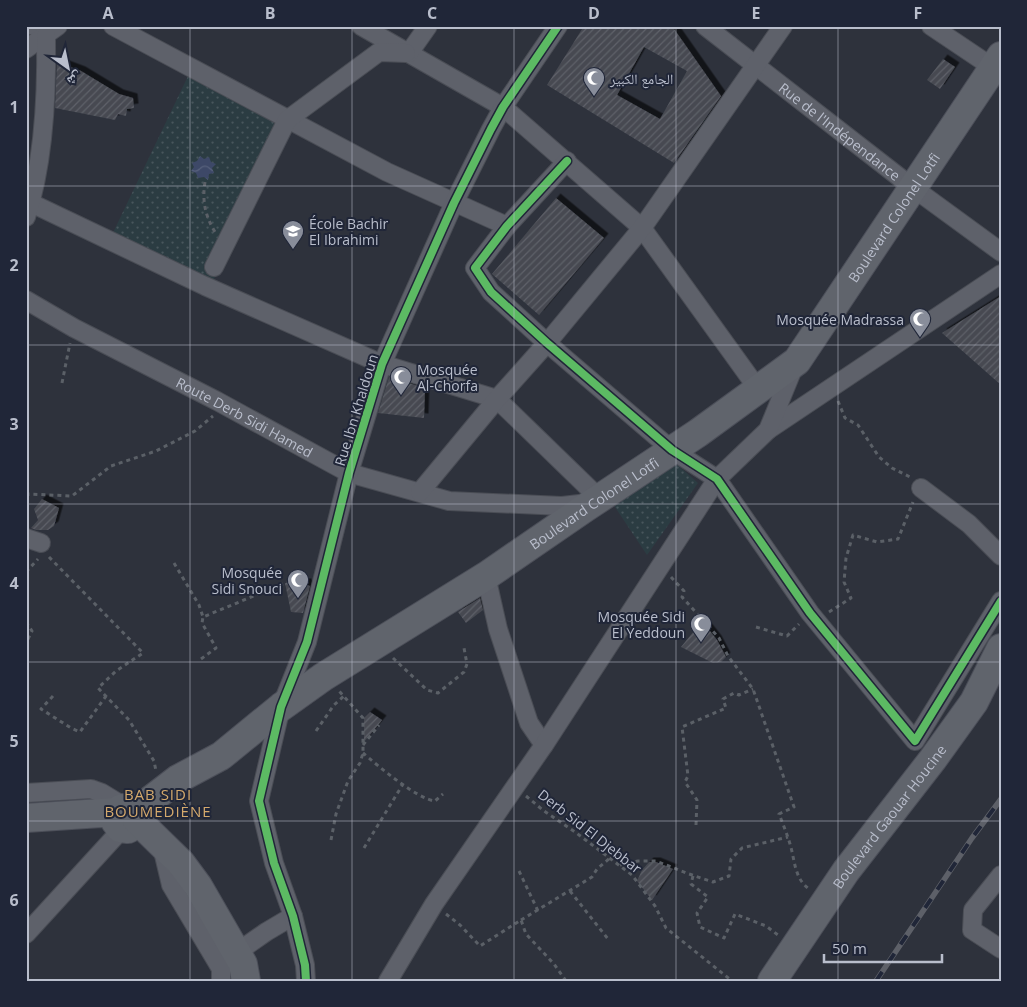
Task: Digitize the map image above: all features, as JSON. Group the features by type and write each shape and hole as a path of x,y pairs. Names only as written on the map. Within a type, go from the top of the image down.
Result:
{"main road":[{"name":"Boulevard Colonel Lotfi","path":"125,817 178,779 222,756 281,707 323,677 486,576 672,450 796,361 912,187 998,65"},
{"name":"Boulevard Gaouar Houcine","path":"772,981 846,870 933,759 969,709 1001,648"},
{"path":"26,834 125,817"},
{"path":"26,818 125,817 161,844 181,863 198,886 243,964 246,981"}],"street":[{"path":"113,26 387,172 507,226"},
{"path":"361,26 503,107 642,228 758,389"},
{"path":"409,53 428,26"},
{"name":"Rue Ibn Khaldoun","path":"306,981 305,965 293,916 274,862 259,801 281,707 308,642 349,473 382,364 454,203 503,107 558,26"},
{"name":"Rue de l'Indépendance","path":"705,26 755,67 912,187 1001,252"},
{"path":"420,492 642,228 783,26"},
{"path":"931,26 998,65"},
{"path":"26,49 54,30"},
{"path":"54,30 46,64 41,144 28,210 382,364 497,399 596,500"},
{"path":"214,267 287,120 379,52 409,53"},
{"path":"567,161 507,226 475,268 490,292 547,343 672,450 717,479 813,616 915,741 1001,601"},
{"path":"388,981 434,904 544,745 717,479 768,430 1001,274"},
{"name":"Route Derb Sidi Hamed","path":"26,300 74,328 349,473 449,501 562,506 596,500"},
{"path":"768,430 796,361"},
{"path":"920,486 969,524 1001,556"},
{"path":"486,576 498,629 529,723 544,745"},
{"path":"26,793 92,789 102,793 125,817 26,934"},
{"path":"161,844 171,886 221,969 221,981"},
{"path":"1001,875 973,910 972,930 1001,949"},
{"path":"236,953 293,916"}],"lane":[{"path":"26,30 54,30"}],"path":[{"path":"205,182 204,200 208,218 217,234 226,243"},
{"path":"62,383 68,348 74,328"},
{"path":"756,627 788,636 813,616 852,598 844,582 846,558 852,535 877,542 898,539 920,486 915,480 892,468 879,458 858,425 845,418 835,394"},
{"path":"26,496 29,494 72,496 111,466 156,452 195,431 225,406"},
{"path":"34,541 51,548 48,558 143,653 116,671 98,688 129,720 154,761 159,779"},
{"path":"174,563 199,604 203,617 202,623 216,648 201,659"},
{"path":"658,568 673,578 684,590 682,597 719,638 728,656 753,688 794,807 779,814 788,838 796,870 804,885 826,901"},
{"path":"203,617 285,583 321,584"},
{"path":"26,622 32,631 26,643"},
{"path":"378,643 427,690 438,693 464,672 467,664 464,648"},
{"path":"323,677 344,696 363,718 363,754 360,763 348,781 336,814 331,840"},
{"path":"696,825 697,800 685,782 688,776 682,727 726,708 723,699 734,693 738,695 753,688"},
{"path":"53,696 41,709 80,732 106,696"},
{"path":"316,731 334,705 344,696"},
{"path":"363,746 380,725"},
{"path":"363,754 429,801 435,801 443,794"},
{"path":"364,848 403,784"},
{"path":"619,865 638,861 656,861 713,882 729,876 731,859 742,848 788,838"},
{"path":"434,904 460,925 480,946 592,877 597,869 610,858"},
{"path":"519,871 538,911"},
{"path":"693,876 691,884 708,897 697,913 700,927 724,938 735,914 766,926 794,948"},
{"path":"570,891 608,939"},
{"path":"521,920 526,934 554,964 566,981"}],"shaded area":[{"path":"189,74 291,124 210,287 110,239"},
{"path":"672,460 698,483 647,555 611,501"}],"water":[{"path":"200,156 204,159 209,157 211,162 216,164 212,168 214,173 209,174 208,180 204,177 198,178 196,173 191,171 194,167 192,163 197,161"}],"building":[{"name":"الجامع الكبير","path":"584,26 672,26 721,96 674,163 547,85","holes":["644,47 687,71 660,119 617,95"]},
{"path":"943,59 955,67 940,89 927,80"},
{"path":"57,62 81,71 119,94 133,98 134,108 127,109 126,116 118,114 115,120 55,108"},
{"path":"556,198 604,238 539,315 492,274"},
{"path":"1001,296 1001,385 942,333"},
{"name":"Mosquée Al-Chorfa","path":"389,377 425,388 424,418 378,413"},
{"path":"42,499 59,508 54,526 48,530 36,530 31,528 38,520 34,509"},
{"name":"Mosquée Sidi Snouci","path":"285,583 307,583 310,586 303,613 291,612"},
{"path":"480,598 483,610 466,623 458,612"},
{"name":"Mosquée Sidi El Yeddoun","path":"702,621 717,640 726,657 721,662 713,663 681,647"},
{"path":"370,712 382,720 364,742 364,718"},
{"path":"649,862 656,862 673,869 652,900 637,881 642,870"}],"railway":[{"path":"876,981 972,838 1001,799"}],"cycle path":[{"path":"306,981 305,965 293,916 274,863 259,801 281,707 307,642 349,473 382,364 454,203 491,129 503,107 558,26"},
{"path":"567,161 507,226 475,268 491,292 547,343 672,450 717,479 810,613 915,741 1001,601"}],"place":[{"name":"الجامع الكبير","path":"594,97"},
{"name":"École Bachir El Ibrahimi","path":"293,250"},
{"name":"Mosquée Madrassa","path":"920,338"},
{"name":"Mosquée Al-Chorfa","path":"401,396"},
{"name":"Mosquée Sidi Snouci","path":"298,599"},
{"name":"Mosquée Sidi El Yeddoun","path":"701,643"}],"district":[{"name":"BAB SIDI BOUMEDIÈNE","path":"158,802"}]}
